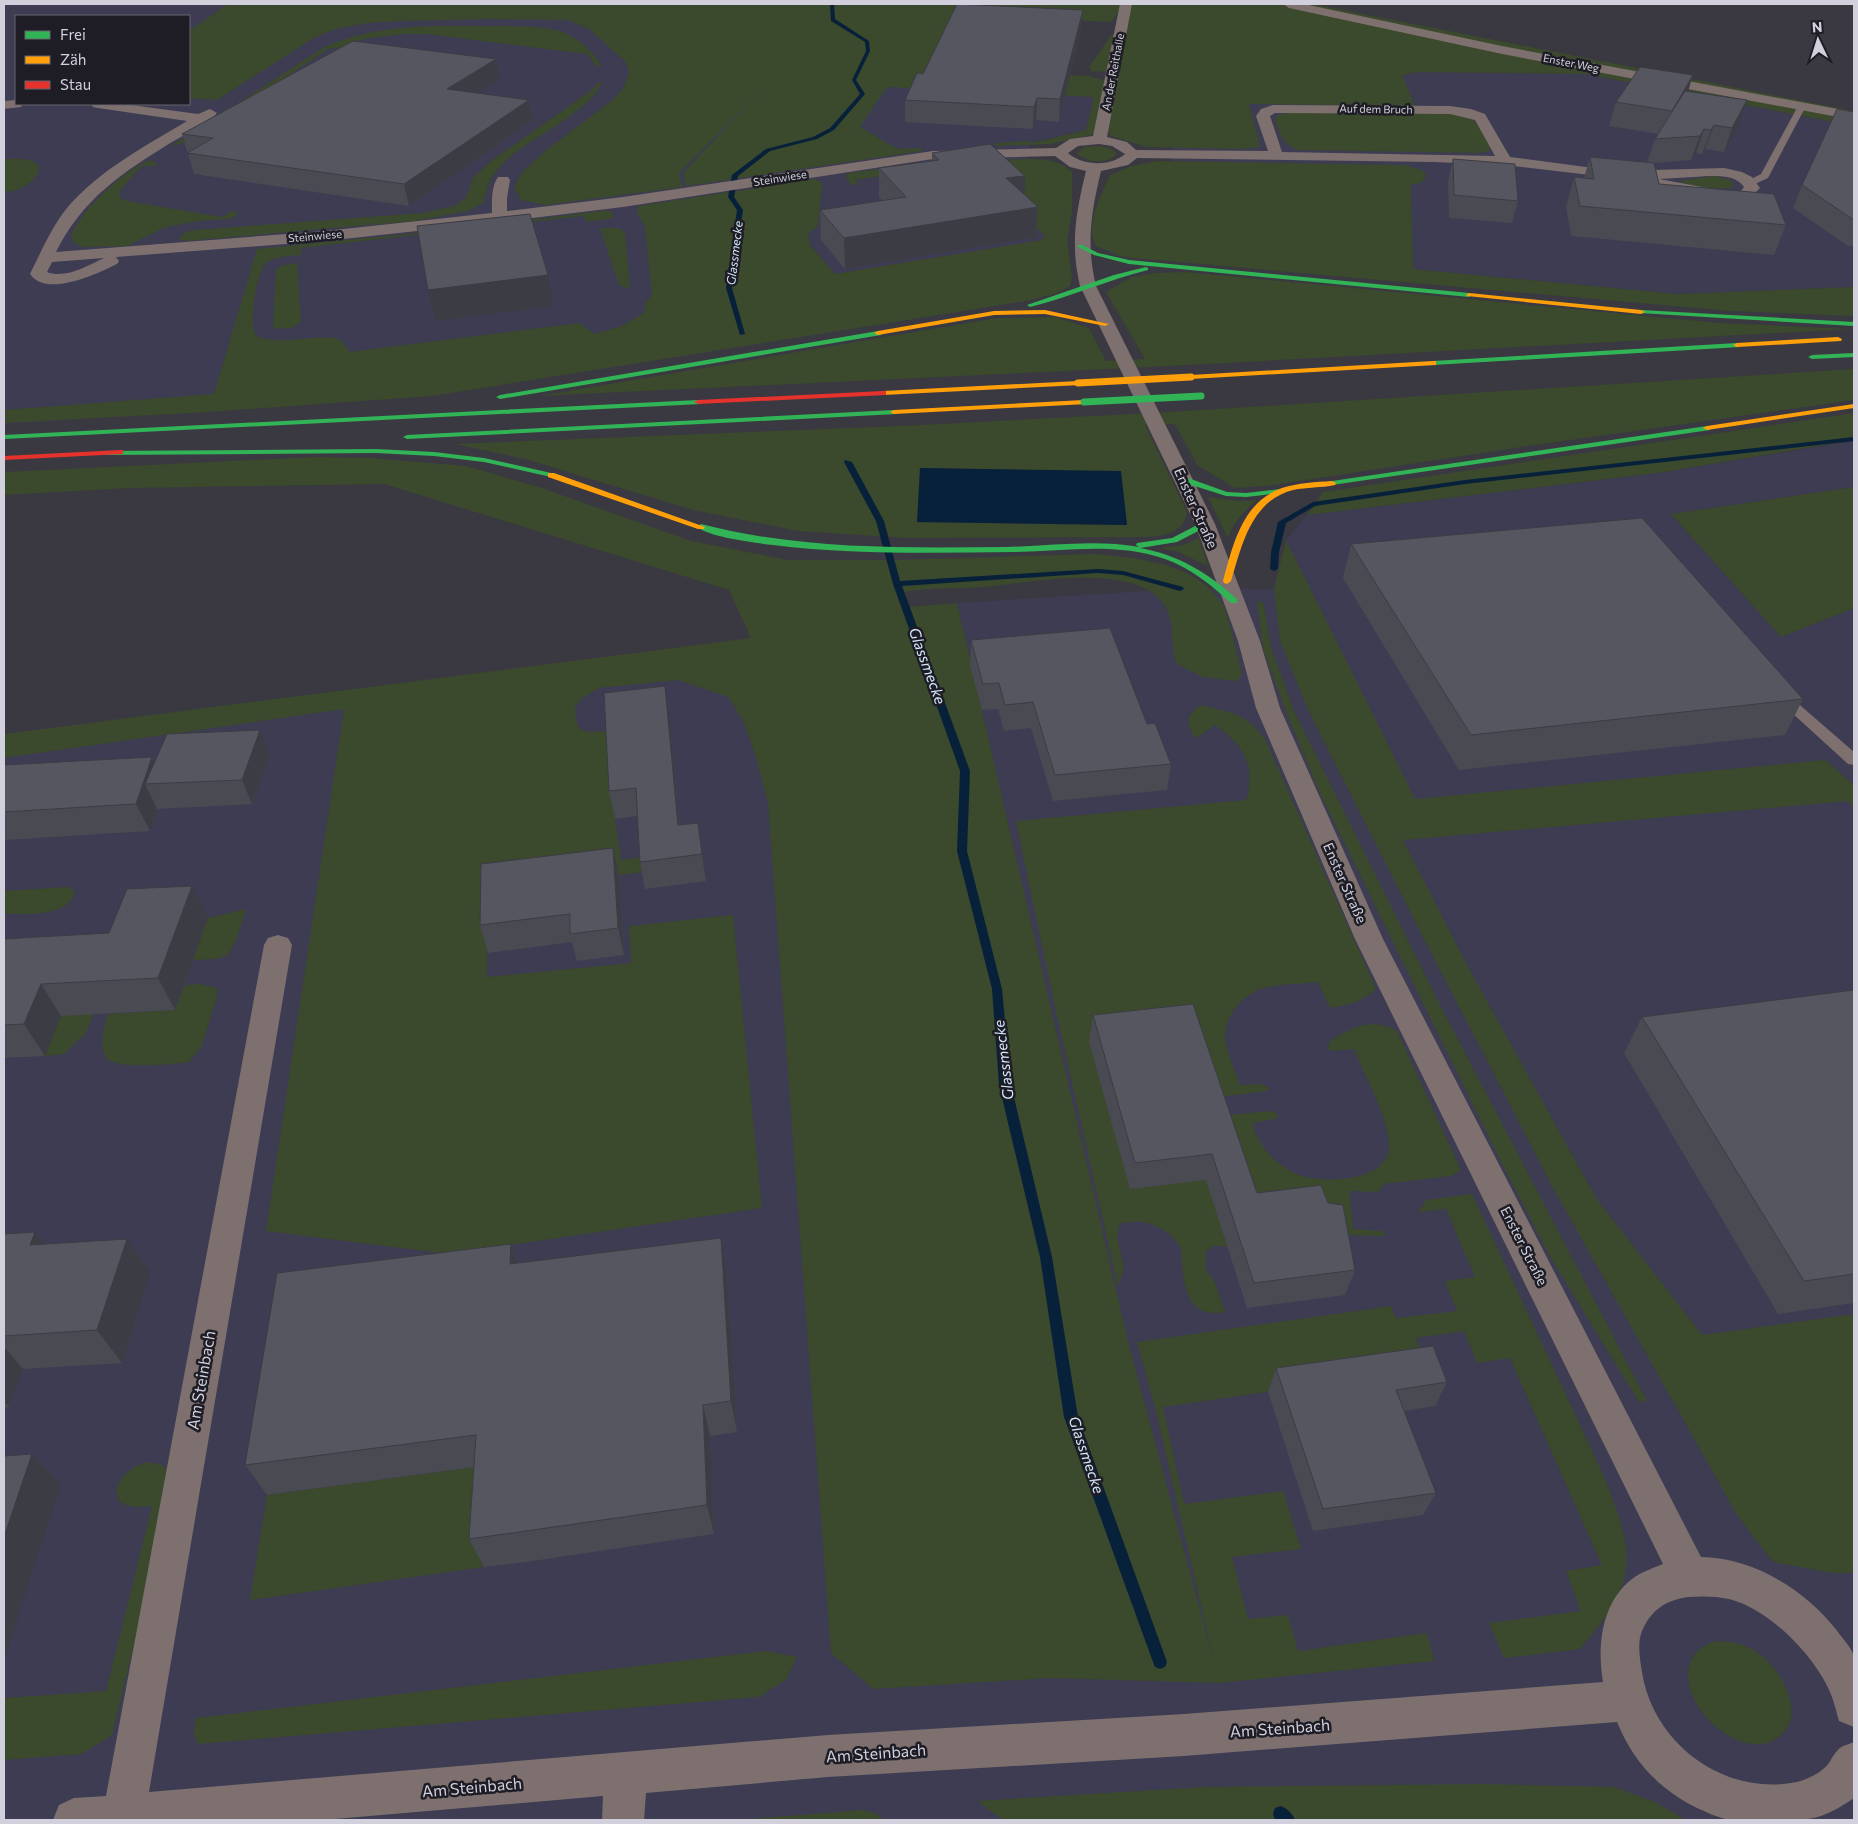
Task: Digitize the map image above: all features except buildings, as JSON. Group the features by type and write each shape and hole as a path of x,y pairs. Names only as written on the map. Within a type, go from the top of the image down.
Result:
{"highway":[{"path":"1080,246 1096,254 1116,259 1180,266 1656,312 1779,321 1854,324"},
{"path":"487,398 994,313 1043,303 1139,270 1180,266"},
{"path":"994,313 1045,312 1078,317 1105,324"},
{"path":"4,437 1191,377 1854,338"},
{"path":"1805,358 1854,355"},
{"path":"400,438 1206,396"},
{"path":"121,431 445,403"},
{"path":"1185,480 1217,492 1234,494 1285,490 1854,406"},
{"path":"4,458 360,440"},
{"path":"102,453 376,451 456,456 484,460 552,475 671,517 736,536 803,547 924,551 1119,546 1174,540 1205,524"},
{"path":"1119,546 1160,554 1191,566 1231,591 1246,524 1252,514 1263,503 1285,490"}],"street":[{"name":"An der Reithalle","path":"1099,140 1126,4"},
{"name":"Enster Weg","path":"1289,4 1502,50 1854,116"},
{"name":"Steinwiese","path":"107,105 206,116 121,170 88,195 61,228 38,274 42,278 62,279 87,272 130,252 325,236 500,217 715,188 934,155 1062,152"},
{"name":"Auf dem Bruch","path":"1276,156 1263,116 1266,112 1273,109 1450,110 1465,111 1480,117 1505,161"},
{"path":"1132,154 1126,161 1118,164 1095,166 1072,162 1065,158 1062,152 1066,145 1074,142 1099,140 1124,146 1132,154 1434,158 1505,161 1572,168 1612,175 1732,196 1749,193 1752,188 1750,183 1740,177 1720,172 1612,175"},
{"name":"Enster Straße","path":"1095,166 1083,214 1080,246 1082,266 1088,286 1105,324 1185,480 1205,524 1231,591 1268,708 1369,939 1690,1576"},
{"path":"500,217 499,198 503,180"},
{"name":"Am Steinbach","path":"124,1815 278,944"},
{"path":"1854,1706 1846,1681 1841,1650 1778,1602 1749,1586 1718,1577 1690,1576 1659,1583 1636,1602 1622,1629 1619,1663 1628,1701 1645,1735 1665,1760 1702,1792 1737,1809 1772,1817 1806,1817 1831,1800 1850,1778 1854,1763"},
{"name":"Am Steinbach","path":"74,1820 879,1752 1184,1735 1628,1701"},
{"path":"623,1820 625,1774"}],"lane":[{"path":"1750,183 1765,176 1802,106"},
{"path":"1769,680 1796,709 1854,760"}],"shaded area":[{"path":"4,4 701,4 777,62 1096,90 1086,130 1030,143 1027,159 1055,162 1064,165 1072,172 1072,211 1067,242 1072,277 1070,286 1026,301 432,396 4,424"},
{"path":"1418,72 1586,74 1854,126 1854,287 1677,294 1412,269 1169,165 1172,161 1171,147 1112,124"},
{"path":"1854,441 1854,487 1671,514 1781,637 1854,608 1854,1820 4,1820 4,734 751,639 957,603 1180,589 1274,589 1286,540 1307,515 1658,473"},
{"path":"920,468 1121,471 1127,525 917,522"}],"green space":[{"path":"228,4 1122,4 1122,7 1111,22 960,15 1064,75 1089,76 1103,80 1095,134 1050,144 996,146 995,143 1029,141 1032,143 1086,130 1094,97 887,87 860,127 897,149 922,148 922,151 686,186 683,173 762,90 679,173 683,187 545,205 521,200 514,187 523,171 549,148 614,99 624,87 629,72 626,62 589,29 568,20 492,19 368,23 335,29 312,39 217,100 190,98 190,30"},
{"path":"1129,4 1312,4 1854,111 1854,126 1586,74 1418,72 1402,75 1415,106 1249,104 1260,146 1238,149 1146,147 1111,136 1107,130 1116,80 1120,72"},
{"path":"413,27 537,27 561,32 582,44 603,67 596,66 587,54 427,34 403,34 364,39 344,47 328,49 281,80 284,83 184,143 171,146 323,48 344,39 389,29"},
{"path":"1112,34 1115,35 1106,72 1091,71 1089,67"},
{"path":"599,82 602,82 594,95 582,107 519,150 505,162 492,177 483,203 468,211 415,221 186,241 179,239 185,232 194,230 423,213 454,206 466,198 473,178 491,161 592,90"},
{"path":"1285,113 1451,113 1477,123 1491,147 1489,151 1481,153 1299,150 1289,145 1283,139 1275,120 1277,116"},
{"path":"1084,147 1109,148 1116,152 1116,155 1107,160 1096,161 1086,159 1077,153"},
{"path":"4,159 32,161 39,166 38,172 27,185 16,190 4,192"},
{"path":"1027,159 1051,161 1062,165 1072,172 1072,211 1067,242 1072,277 1070,286 1055,294 1026,301 432,396 208,412 4,423 4,410 214,394 257,249 447,230 609,210 614,216 609,219 586,222 584,216 301,248 301,255 275,259 263,266 257,285 253,309 254,329 258,337 275,340 334,338 340,340 349,352 579,323 594,334 622,326 644,313 645,303 652,295 645,226 637,213 638,206 815,179 822,184 818,226 808,233 810,245 835,274 1042,240 1044,235 1018,211 977,162 855,180 859,185 851,184 845,176 849,173 938,161"},
{"path":"150,160 157,164 157,166 142,166 121,189 119,197 127,201 222,217 232,211 238,212 234,217 228,219 198,221 166,227 127,246 82,247 74,243 71,236 93,203 116,181"},
{"path":"1157,161 1405,165 1421,170 1426,174 1422,181 1411,185 1413,269 1677,294 1854,287 1854,316 1730,311 1133,258 1120,256 1096,246 1092,229 1093,219 1098,201 1110,175 1132,166"},
{"path":"1714,176 1730,180 1735,186 1715,188 1691,185 1679,181"},
{"path":"600,228 618,228 625,232 630,287 625,288 619,285"},
{"path":"297,263 301,322 291,328 275,329 273,326 276,270 280,266"},
{"path":"1185,272 1719,323 1851,329 1150,367 539,396 997,318 1055,317 1089,328 1106,361 1145,359 1106,292 1132,277 1156,273"},
{"path":"1854,369 1854,400 1528,446 1266,486 1235,488 1197,465 1175,424 1145,425 1187,512 1182,525 1172,532 1144,537 908,538 798,531 693,510 525,459 454,444 901,426 1169,412","holes":["921,468 1121,472 1127,525 917,522"]},
{"path":"1854,413 1854,440 1658,473 1307,515 1323,492"},
{"path":"315,457 370,458 466,466 542,488 691,541 788,560 894,560 1095,554 1134,558 1166,565 1187,573 1207,586 1223,604 1231,628 1242,675 1236,681 1202,677 1177,664 1173,650 1172,627 1165,606 1151,592 1131,583 1107,579 1054,579 984,587 905,592 909,607 957,603 1128,1342 1214,1662 1156,1411 1137,1342 1391,1306 1396,1318 1457,1311 1445,1281 1475,1277 1446,1209 1418,1212 1426,1200 1472,1194 1602,1472 1621,1524 1626,1545 1626,1565 1622,1584 1614,1604 1580,1649 1504,1658 1489,1623 1581,1611 1566,1571 1602,1565 1510,1358 1477,1363 1464,1331 1416,1338 1427,1369 1163,1407 1184,1504 1283,1491 1301,1549 1232,1557 1248,1619 1288,1615 1298,1651 1427,1633 1434,1661 1219,1683 1052,1678 873,1689 831,1653 768,803 754,751 743,720 728,697 678,680 599,688 581,699 575,708 579,728 588,732 610,731 615,819 621,860 643,857 644,872 489,891 487,977 631,963 629,926 733,915 762,1208 449,1254 266,1231 344,709 4,758 4,734 751,638 729,590 384,484 130,488 4,495 4,472"},
{"path":"1854,487 1854,608 1781,637 1671,514"},
{"path":"1208,497 1238,501 1257,500 1240,517 1228,538"},
{"path":"1199,538 1208,566 1178,552 1160,548 1183,545"},
{"path":"1286,540 1415,799 1825,760 1854,785 1854,808 1848,801 1403,840 1467,965 1596,1198 1702,1335 1854,1314 1854,1573 1833,1573 1773,1562 1737,1515 1552,1186 1310,714 1280,641 1274,589"},
{"path":"1257,601 1263,602 1271,647 1294,711 1441,1007 1647,1401 1639,1402 1551,1258 1503,1166 1319,791 1285,709 1263,649"},
{"path":"1201,705 1244,718 1265,739 1376,989 1354,1002 1330,1008 1318,982 1266,987 1253,992 1235,1008 1231,1015 1225,1029 1225,1042 1240,1085 1260,1084 1269,1087 1268,1091 1210,1098 1216,1116 1273,1111 1277,1114 1278,1118 1252,1123 1255,1131 1264,1147 1276,1161 1299,1175 1310,1178 1338,1179 1367,1173 1378,1167 1386,1158 1389,1146 1385,1124 1376,1098 1354,1049 1330,1051 1328,1047 1330,1041 1354,1028 1371,1024 1380,1025 1397,1031 1461,1170 1451,1176 1384,1184 1378,1192 1349,1191 1353,1229 1383,1231 1385,1236 1335,1235 1220,1222 1227,1246 1213,1246 1205,1252 1206,1269 1215,1283 1225,1312 1213,1313 1196,1307 1187,1294 1183,1275 1182,1254 1177,1241 1164,1230 1149,1223 1127,1222 1119,1224 1117,1237 1124,1268 1118,1287 1055,1007 1016,821 1246,800 1249,788 1248,766 1240,748 1215,725 1196,738 1192,733 1188,720 1192,713"},
{"path":"69,887 75,892 70,901 55,911 34,914 4,914 4,891"},
{"path":"246,909 237,938 228,955 217,959 193,960 208,918"},
{"path":"77,978 102,992 86,1033 64,1054 45,1056"},
{"path":"199,984 217,988 217,996 202,1046 189,1062 131,1065 110,1061 105,1056 102,1040 108,1014 175,1010 185,985"},
{"path":"147,1462 162,1465 171,1474 171,1492 112,1735 82,1754 4,1760 4,1698 106,1691 152,1506 135,1507 126,1505 119,1501 116,1489 128,1472 136,1466"},
{"path":"490,1465 484,1567 250,1600 267,1495"},
{"path":"1715,1641 1734,1643 1751,1648 1769,1662 1776,1671 1788,1691 1791,1702 1792,1713 1790,1723 1784,1732 1765,1743 1744,1742 1723,1732 1705,1715 1692,1695 1688,1674 1695,1655"},
{"path":"766,1651 797,1657 786,1680 759,1697 198,1744 194,1733 196,1718"},
{"path":"1483,1784 1614,1787 1655,1802 1686,1820 1003,1820 977,1801 1205,1787"},
{"path":"863,1810 877,1814 884,1820 736,1820"}],"waterway":[{"name":"Glassmecke","path":"742,334 729,288 740,210 731,197 735,175 768,150 815,138 832,129 863,94 854,80 868,51 867,41 833,20 832,4"},
{"path":"1274,569 1275,552 1282,522 1313,504 1465,482 1854,439"},
{"name":"Glassmecke","path":"848,462 880,521 897,584"},
{"path":"897,584 1098,571 1123,573 1180,589"},
{"name":"Glassmecke","path":"897,584 965,771 962,851 997,989 1005,1085 1046,1257 1071,1417 1160,1662"},
{"name":"Glassmecke","path":"1281,1814 1287,1820"}],"traffic: fast":[{"path":"1080,246 1096,254 1129,262 1469,295"},
{"path":"1030,305 1131,272 1146,269"},
{"path":"1641,312 1854,324"},
{"path":"500,397 878,333"},
{"path":"1433,363 1737,345"},
{"path":"1812,357 1854,355"},
{"path":"1084,402 1201,396"},
{"path":"4,437 698,402"},
{"path":"407,437 894,412"},
{"path":"1332,483 1707,428"},
{"path":"102,453 376,451 434,454 484,460 551,475"},
{"path":"1185,480 1226,494 1246,495 1281,491"},
{"path":"1140,545 1174,540 1205,524"},
{"path":"701,527 738,537 829,548 939,550 1096,546 1132,549 1168,557 1186,565 1211,581 1234,601"}],"traffic: slow":[{"path":"1469,295 1641,312"},
{"path":"878,333 994,313 1045,312 1105,324"},
{"path":"1737,345 1838,339"},
{"path":"1191,377 1433,363"},
{"path":"1078,383 1191,377"},
{"path":"883,393 1078,383"},
{"path":"894,412 1084,402"},
{"path":"1707,428 1854,406"},
{"path":"551,475 701,527"},
{"path":"1227,581 1239,540 1252,515 1260,505 1271,496 1291,488 1332,483"}],"traffic: jam":[{"path":"698,402 883,393"},
{"path":"4,458 120,452"}]}
